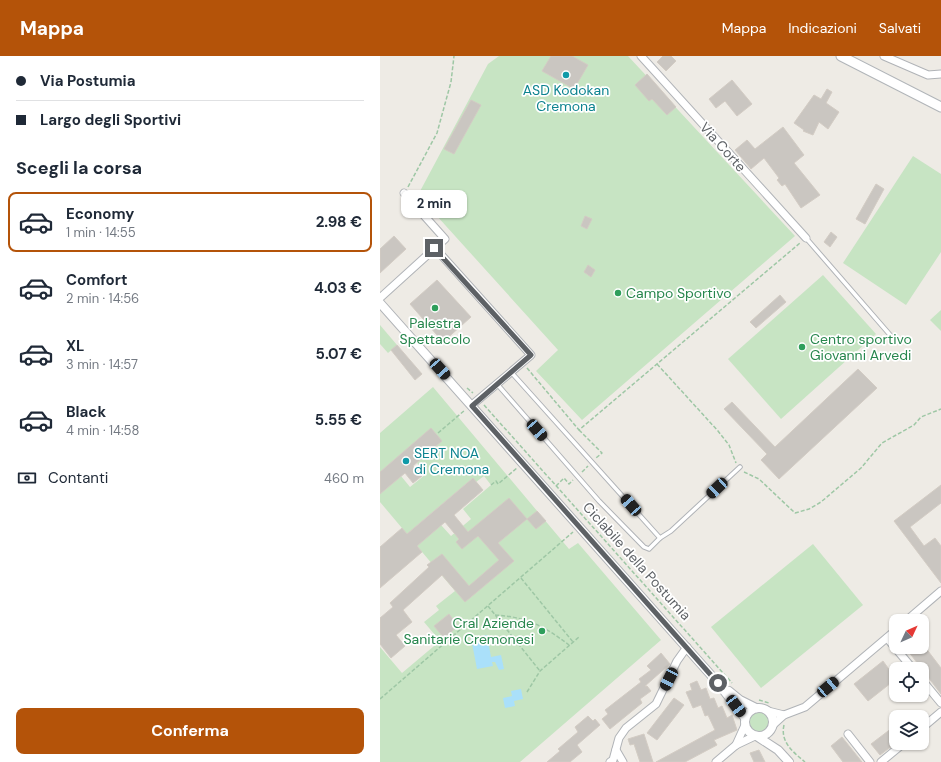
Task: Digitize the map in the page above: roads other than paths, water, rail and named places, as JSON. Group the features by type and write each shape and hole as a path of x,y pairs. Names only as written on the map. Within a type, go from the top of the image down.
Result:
{"main road":[{"path":"841,56 941,107"}],"street":[{"name":"Via Corte","path":"640,56 806,238"},
{"path":"884,56 928,75 941,74"},
{"path":"380,298 445,239 404,193"},
{"path":"434,248 531,355 472,406"},
{"path":"380,303 718,683 745,722 748,732 778,750 789,762"},
{"path":"914,614 941,591"},
{"path":"716,762 736,745 756,736 766,735 784,715 805,707 887,638 907,662"},
{"path":"610,762 616,750 619,738 626,728 656,704 677,661 687,647"},
{"path":"718,683 740,700 770,708 784,715"},
{"path":"929,688 941,703"},
{"path":"736,745 750,712 757,704"},
{"path":"770,708 773,718 772,728 778,750"},
{"path":"929,722 941,712"},
{"path":"848,734 870,762"},
{"path":"616,750 622,762"},
{"path":"881,762 896,750"}],"lane":[{"path":"806,238 891,336"},
{"path":"511,372 660,538"},
{"path":"497,384 600,501 644,547 649,549 660,538 672,531 740,467"}],"water":[{"path":"487,635 491,657 501,655 504,669 499,670 495,662 492,662 493,666 477,669 471,638"},
{"path":"521,689 523,699 514,701 515,706 505,708 503,698 512,696 511,691"}],"place":[{"name":"ASD Kodokan Cremona","path":"566,75"},
{"name":"Campo Sportivo","path":"618,293"},
{"name":"Palestra Spettacolo","path":"435,308"},
{"name":"Centro sportivo Giovanni Arvedi","path":"802,347"},
{"name":"SERT NOA di Cremona","path":"406,461"},
{"name":"Cral Aziende Sanitarie Cremonesi","path":"542,631"}]}
